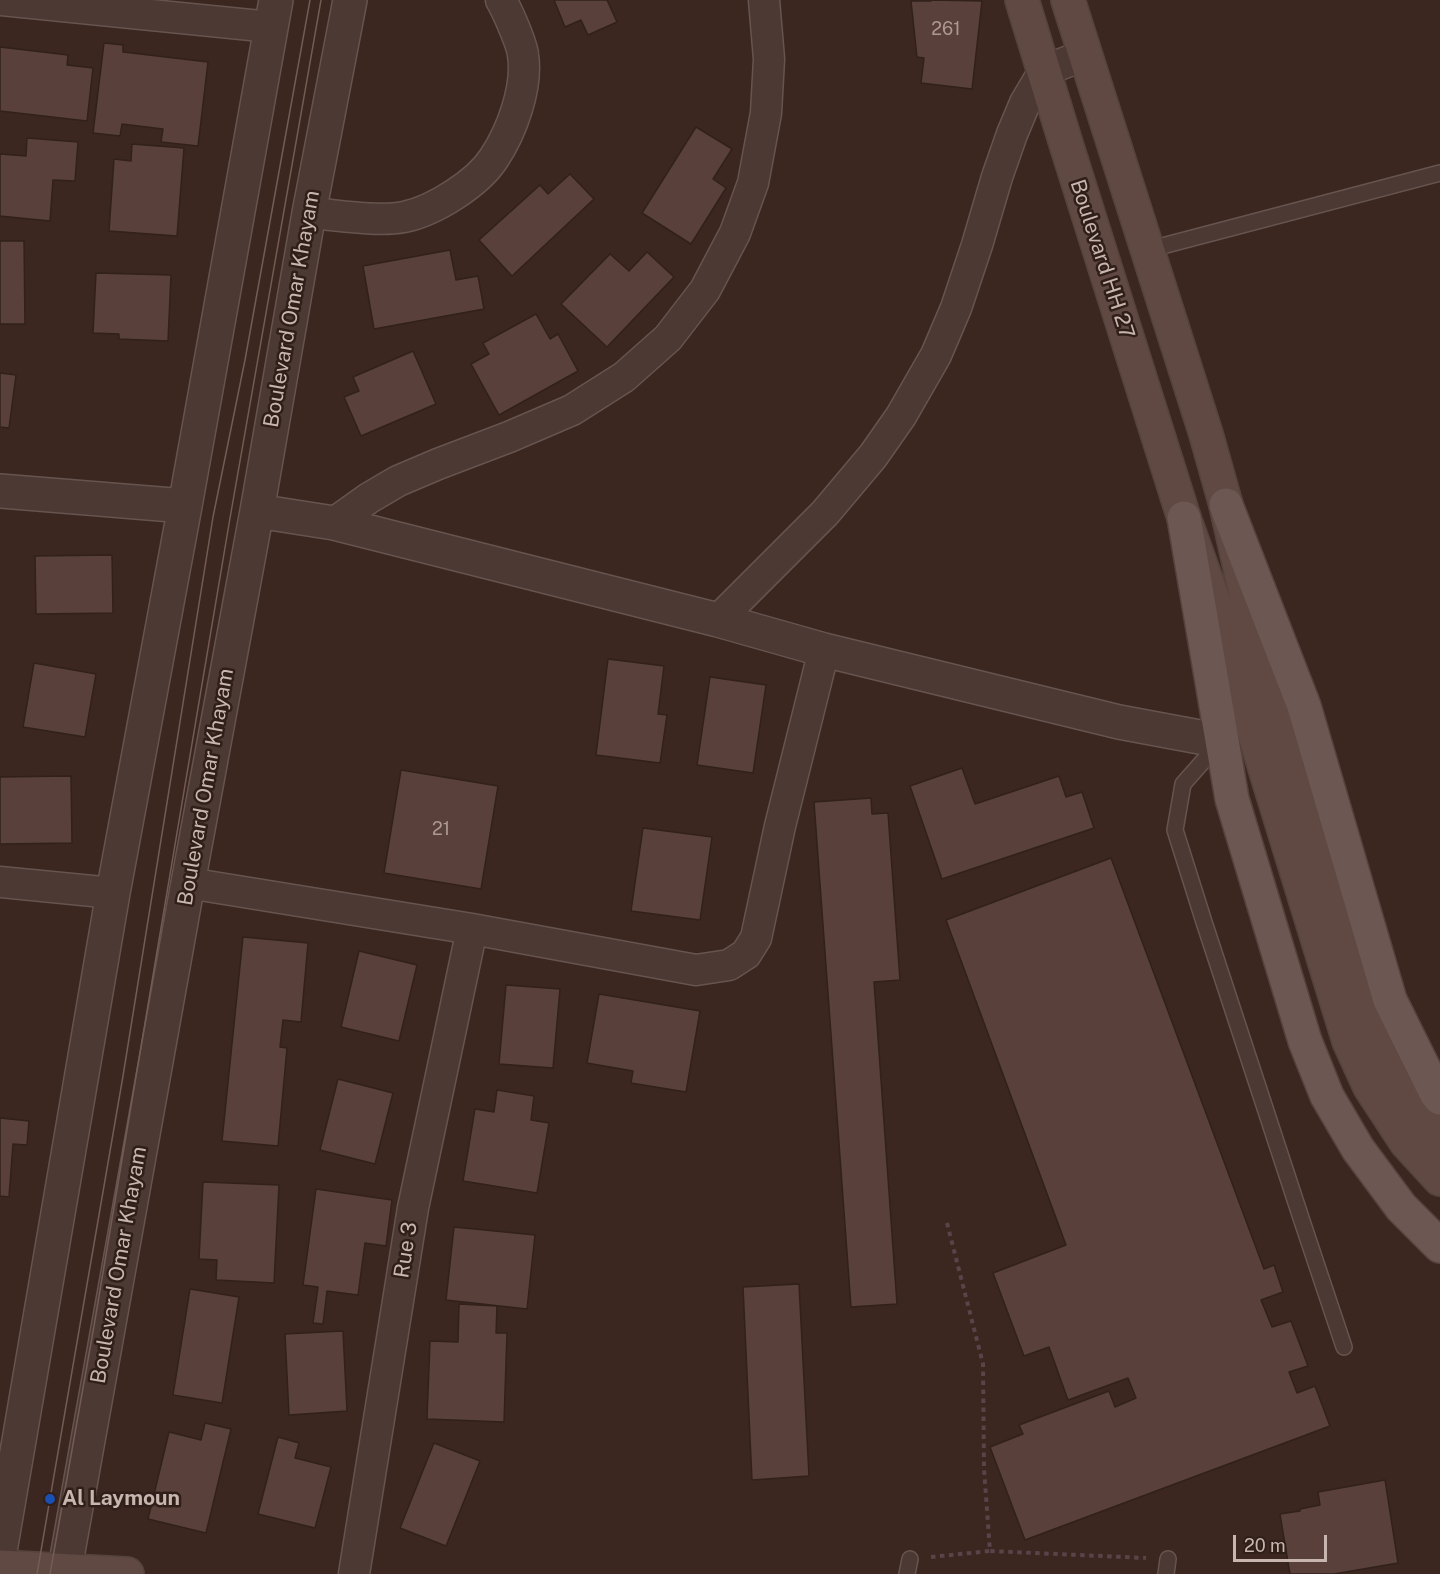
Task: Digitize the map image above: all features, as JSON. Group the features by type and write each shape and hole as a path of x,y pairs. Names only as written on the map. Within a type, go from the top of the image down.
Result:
{"main road":[{"name":"Boulevard HH 27","path":"1022,0 1184,518 1226,633 1277,809 1349,1041 1370,1087 1382,1106 1406,1142 1440,1179"},
{"path":"1068,0 1206,434 1226,505 1273,713 1353,974 1374,1034 1396,1079 1440,1139"},
{"path":"1226,505 1304,706 1390,1000 1440,1098"},
{"path":"1184,518 1232,799 1305,1041 1327,1096 1358,1149 1401,1207 1440,1246"},
{"path":"0,1567 127,1574"}],"street":[{"path":"0,0 273,14 113,893 0,1551"},
{"name":"Boulevard Omar Khayam","path":"64,1572 309,213 350,0"},
{"path":"309,213 383,219 405,217 426,210 452,195 474,180 494,159 512,125 522,90 523,54 501,0"},
{"path":"334,524 369,498 398,481 572,410 624,377 668,338 705,290 735,233 753,183 766,113 768,81 769,59 764,0"},
{"path":"718,620 825,513 873,456 901,416 936,355 956,308 1012,134 1025,103 1044,71 1084,55"},
{"path":"0,491 185,506"},
{"path":"257,511 334,524 718,620 824,650 1119,722 1221,741"},
{"path":"188,884 472,929 696,970 729,965 746,954 756,938 780,826 824,650"},
{"path":"0,882 113,893"},
{"name":"Rue 3","path":"354,1574 413,1208 472,929"}],"lane":[{"path":"1147,250 1440,173"},
{"path":"1221,741 1183,784 1175,830 1344,1347"}],"path":[{"path":"947,1223 983,1364 984,1469 990,1551"},
{"path":"908,1567 990,1551 1167,1567"}],"building":[{"path":"554,0 607,0 617,22 588,35 581,20 565,27"},
{"path":"911,1 982,1 972,89 921,83 924,58 917,57"},
{"path":"104,43 123,45 123,52 208,62 198,146 161,142 163,129 122,124 120,136 93,133"},
{"path":"0,47 68,55 67,65 93,68 87,121 0,111"},
{"path":"696,127 732,149 713,179 726,188 691,244 642,213"},
{"path":"27,138 78,142 75,181 53,180 50,221 0,216 0,154 26,156"},
{"path":"132,144 184,148 177,236 109,231 114,159 131,161"},
{"path":"570,174 594,199 512,276 479,240 540,185 548,194"},
{"path":"0,241 24,241 25,324 0,324"},
{"path":"450,250 456,280 478,276 484,309 374,329 363,266"},
{"path":"647,252 674,277 607,347 561,304 610,254 629,271"},
{"path":"96,273 171,275 168,341 119,339 119,334 93,333"},
{"path":"536,314 550,339 558,334 578,371 499,415 471,364 489,354 483,343"},
{"path":"413,351 436,404 361,436 344,397 359,391 353,377"},
{"path":"0,373 16,375 9,428 0,427"},
{"path":"112,555 113,613 36,614 35,556"},
{"path":"608,659 664,666 658,714 667,715 660,763 596,755"},
{"path":"34,663 96,674 85,737 23,727"},
{"path":"710,677 766,685 753,773 697,765"},
{"path":"962,768 975,804 1059,776 1066,797 1082,792 1094,828 942,879 910,786"},
{"path":"401,770 498,786 481,889 384,873"},
{"path":"71,776 72,843 0,844 0,777"},
{"path":"871,798 872,814 888,813 900,980 874,982 897,1304 851,1307 814,802"},
{"path":"643,828 712,837 700,920 631,911"},
{"path":"1111,858 1264,1269 1274,1265 1283,1292 1261,1300 1272,1327 1291,1321 1308,1366 1289,1372 1297,1393 1315,1386 1330,1426 1025,1540 990,1447 1023,1434 1019,1425 1109,1391 1115,1407 1136,1398 1128,1378 1068,1400 1049,1347 1024,1356 993,1273 1066,1245 946,920"},
{"path":"243,937 308,943 301,1022 283,1020 280,1047 287,1048 278,1146 222,1141"},
{"path":"359,951 417,965 399,1041 341,1027"},
{"path":"506,985 560,989 553,1068 499,1064"},
{"path":"599,994 700,1011 686,1092 631,1083 633,1071 587,1063"},
{"path":"338,1079 393,1093 375,1164 320,1150"},
{"path":"497,1090 534,1096 531,1120 549,1123 537,1193 463,1181 475,1109 494,1112"},
{"path":"0,1118 29,1121 27,1145 13,1144 9,1197 0,1196"},
{"path":"203,1182 279,1185 274,1283 216,1280 217,1260 199,1259"},
{"path":"316,1189 392,1200 386,1246 365,1243 358,1295 327,1291 323,1324 313,1323 318,1287 303,1285"},
{"path":"454,1227 535,1235 527,1309 446,1300"},
{"path":"799,1284 809,1476 752,1480 743,1287"},
{"path":"190,1289 239,1297 222,1403 173,1395"},
{"path":"459,1304 497,1306 496,1333 507,1333 504,1422 427,1419 430,1341 458,1342"},
{"path":"343,1331 347,1411 289,1415 285,1334"},
{"path":"205,1423 231,1429 206,1533 148,1519 169,1432 201,1440"},
{"path":"278,1437 299,1443 295,1458 331,1467 315,1528 258,1514"},
{"path":"434,1443 480,1461 446,1546 400,1528"},
{"path":"1385,1480 1398,1563 1334,1574 1290,1574 1280,1514 1320,1505 1318,1492"}],"tram line":[{"path":"37,1574 123,1076 213,517 245,360 310,0"},
{"path":"50,1574 321,0"}],"place":[{"name":"Al Laymoun","path":"50,1499"}]}
